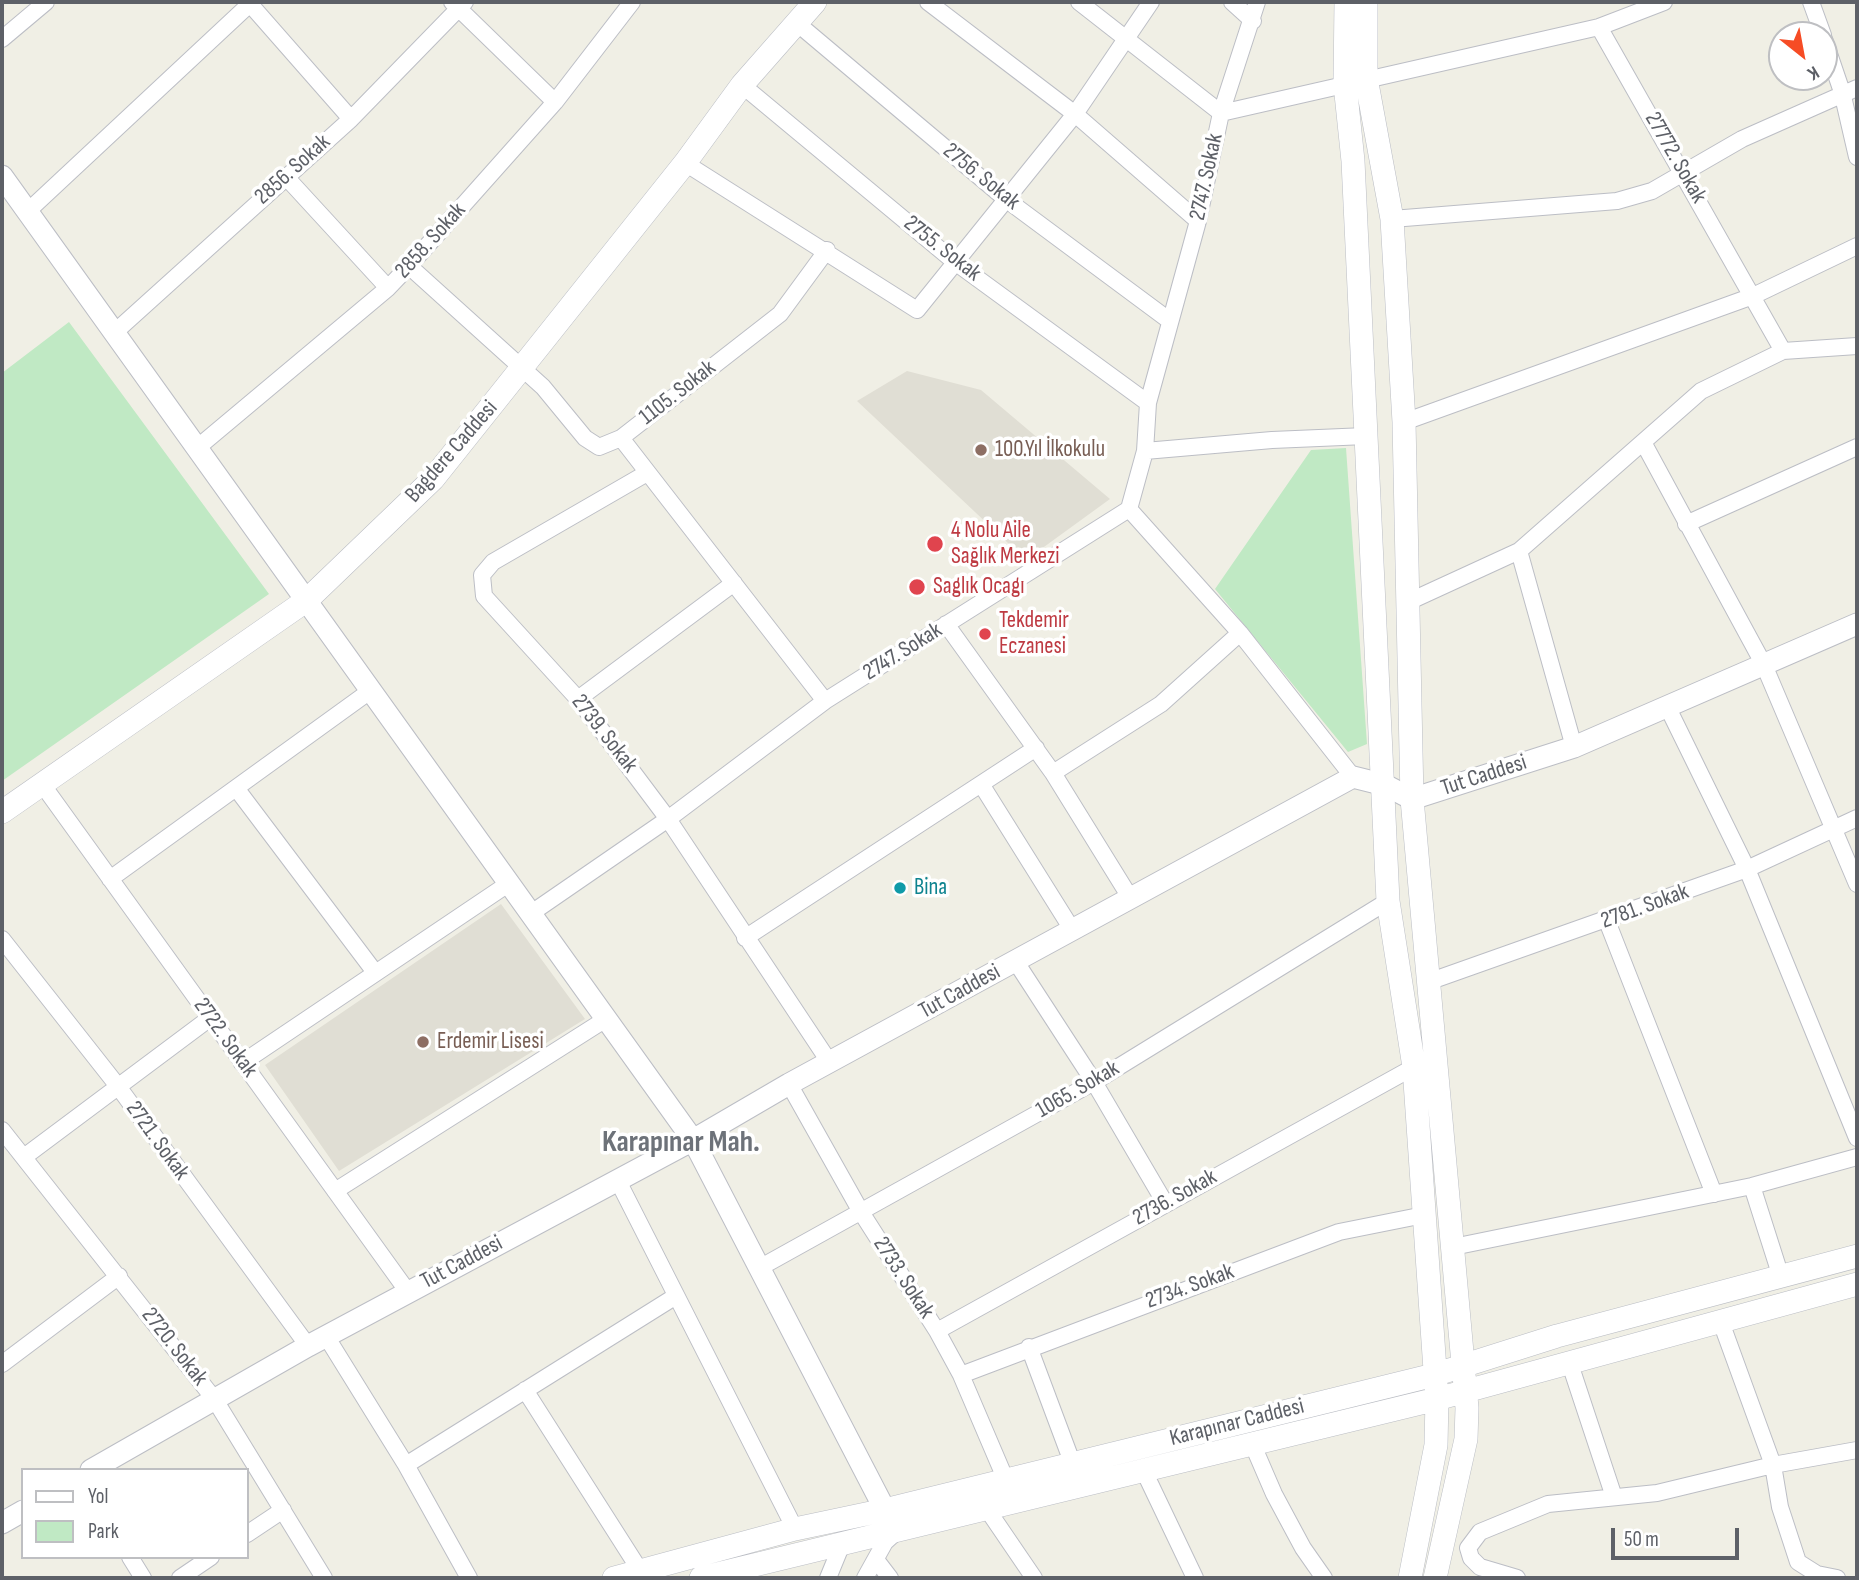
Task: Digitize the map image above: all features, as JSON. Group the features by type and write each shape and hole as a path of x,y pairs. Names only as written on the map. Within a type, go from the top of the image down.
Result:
{"main road":[{"name":"Bagdere Caddesi","path":"2,812 307,600 433,479 685,163 742,85 815,2"},
{"path":"1346,2 1355,81 1392,219 1404,422 1412,799 1464,1391 1466,1439 1435,1578"},
{"path":"1366,2 1355,81 1353,161 1385,785 1388,901 1414,1067 1437,1398 1436,1445 1410,1578"},
{"name":"Karapınar Caddesi","path":"614,1578 795,1529 885,1510 1005,1478 1434,1375 1461,1365 1857,1256"},
{"name":"Karapınar Caddesi","path":"701,1578 1437,1398 1857,1284"}],"street":[{"path":"2,40 46,2"},
{"name":"2858. Sokak","path":"197,448 387,288 409,266 555,102 632,2"},
{"path":"928,2 1075,114 1198,221"},
{"path":"1079,2 1221,113 1599,27 1664,2"},
{"path":"685,163 827,250 917,310 1075,114 1150,2"},
{"path":"1231,2 1253,21"},
{"name":"2747. Sokak","path":"530,914 668,818 825,701 1129,509 1145,451 1148,403 1198,221 1221,113 1257,2"},
{"path":"1811,2 1818,21"},
{"path":"27,212 251,3 351,119"},
{"path":"459,4 555,102"},
{"name":"2856. Sokak","path":"114,332 351,119 459,4"},
{"name":"2756. Sokak","path":"798,24 1007,200 1170,321"},
{"name":"27772. Sokak","path":"1599,27 1685,174 1783,351"},
{"path":"1838,66 1850,90 1857,157"},
{"name":"2755. Sokak","path":"742,85 955,262 1148,403"},
{"path":"1392,219 1617,201 1652,191 1742,139 1850,90"},
{"path":"2,176 693,1140 885,1510"},
{"path":"286,177 387,288"},
{"path":"1404,422 1754,296 1857,246"},
{"name":"1105. Sokak","path":"522,370 543,387 585,438 599,447 621,438 780,314 827,250"},
{"path":"409,266 522,370"},
{"path":"1408,602 1519,551 1701,391 1783,351 1857,346"},
{"path":"1145,451 1272,440 1366,436"},
{"path":"621,438 825,701"},
{"path":"1643,442 1764,665 1857,884"},
{"path":"1686,524 1857,447"},
{"name":"2739. Sokak","path":"647,473 493,562 482,575 484,596 578,699 668,818 830,1063"},
{"path":"1129,509 1240,633 1353,776"},
{"path":"1519,551 1574,747"},
{"path":"578,699 734,583"},
{"path":"946,624 1053,773 1131,899"},
{"name":"Tut Caddesi","path":"95,1468 317,1341 693,1140 789,1084 1353,776 1385,785 1412,799 1574,747 1857,624"},
{"path":"1053,773 1161,704 1240,633"},
{"path":"110,879 370,691"},
{"path":"1668,708 1747,869 1857,1138"},
{"path":"745,938 1036,748"},
{"name":"2722. Sokak","path":"42,784 408,1292"},
{"path":"981,784 1073,930"},
{"path":"236,788 374,971"},
{"name":"2781. Sokak","path":"1428,982 1607,921 1747,869 1857,818"},
{"path":"242,1063 374,971 508,884"},
{"name":"1065. Sokak","path":"761,1267 1094,1082 1388,901"},
{"path":"1607,921 1714,1194"},
{"name":"2721. Sokak","path":"2,939 317,1341 407,1465 469,1578"},
{"path":"1016,962 1094,1082 1165,1203"},
{"path":"24,1157 210,1018"},
{"path":"335,1191 606,1019"},
{"name":"2736. Sokak","path":"937,1331 1414,1067"},
{"name":"2733. Sokak","path":"789,1084 861,1212 937,1331 961,1375 1005,1478"},
{"name":"2720. Sokak","path":"2,1130 215,1400 324,1578"},
{"path":"1453,1247 1752,1186 1857,1157"},
{"path":"617,1179 795,1529"},
{"path":"1752,1186 1781,1277"},
{"name":"2734. Sokak","path":"961,1375 1028,1347 1339,1232 1424,1215"},
{"path":"2,1364 119,1276"},
{"path":"407,1465 676,1296"},
{"path":"1721,1322 1773,1465 1780,1507 1798,1562 1806,1573 1837,1578"},
{"path":"1028,1347 1072,1462"},
{"path":"1569,1361 1614,1497"},
{"path":"525,1390 641,1572"},
{"path":"1252,1443 1274,1494 1303,1548 1324,1578"},
{"path":"1468,1548 1480,1532 1548,1504 1657,1493 1773,1465 1857,1450"},
{"path":"1143,1469 1195,1578"},
{"path":"987,1509 1034,1578"},
{"path":"248,1533 283,1510"},
{"path":"2,1523 21,1512"},
{"path":"864,1578 877,1560 885,1542 897,1531"},
{"path":"1443,1543 1468,1548"},
{"path":"828,1578 842,1544"},
{"path":"1468,1548 1471,1558 1480,1567 1517,1578"},
{"path":"131,1559 143,1578"},
{"path":"180,1578 208,1559"},
{"path":"877,1560 890,1578"}],"shaded area":[{"name":"100.Yıl İlkokulu","path":"907,371 981,390 1110,499 1026,560 857,401"},
{"name":"Erdemir Lisesi","path":"501,904 585,1019 339,1171 265,1065"}],"green space":[{"path":"69,322 269,594 2,781 2,373"},
{"path":"1346,448 1367,744 1348,752 1215,589 1311,450"}],"place":[{"name":"100.Yıl İlkokulu","path":"981,450"},
{"name":"4 Nolu Aile Sağlık Merkezi","path":"935,544"},
{"name":"Saglık Ocagı","path":"917,587"},
{"name":"Tekdemir Eczanesi","path":"985,634"},
{"name":"Bina","path":"900,888"},
{"name":"Erdemir Lisesi","path":"423,1042"}],"district":[{"name":"Karapınar Mah.","path":"681,1143"}]}
